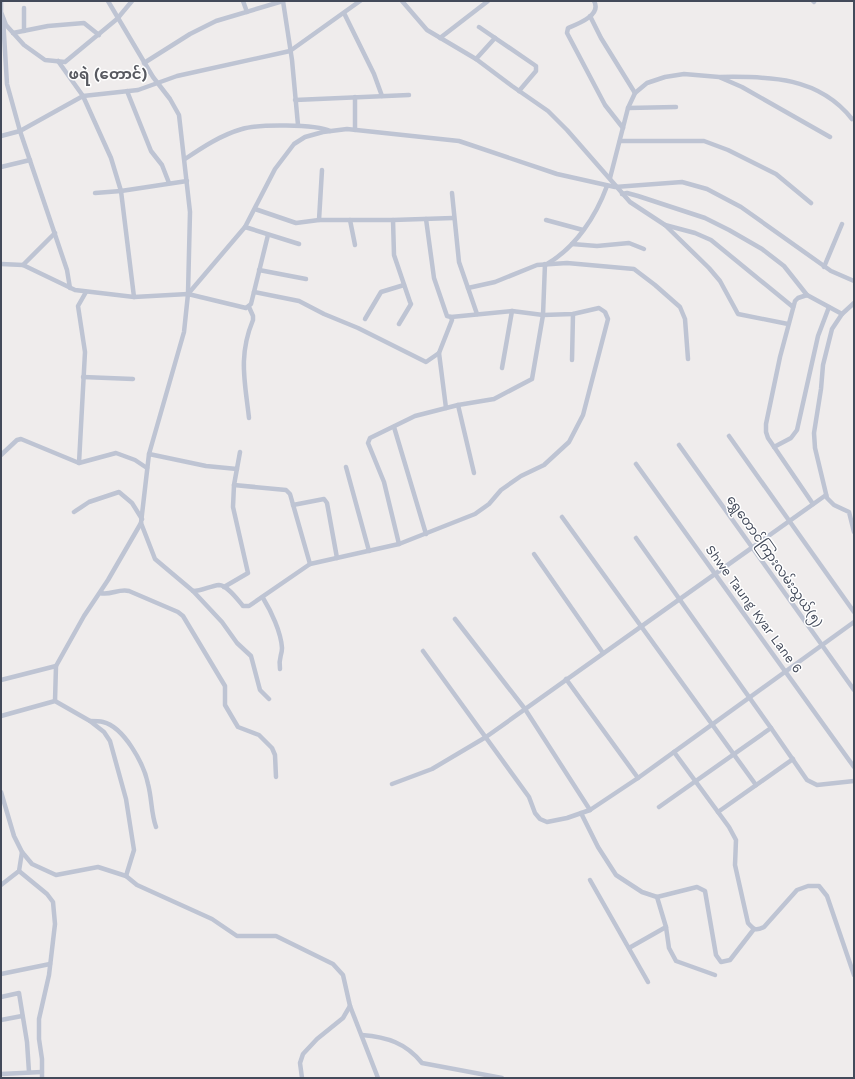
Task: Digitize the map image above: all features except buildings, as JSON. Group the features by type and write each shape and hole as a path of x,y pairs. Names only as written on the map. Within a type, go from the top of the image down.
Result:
{"street":[{"path":"1,1 1,12 6,25 24,45 45,60 65,62 117,19 132,1"},
{"path":"55,701 56,666 141,521 149,454 184,332 188,294 190,212 179,115 117,19 108,1"},
{"path":"243,1 247,12"},
{"path":"144,62 190,34 216,21 283,1 298,125"},
{"path":"1,136 20,131 83,96 138,90 177,76 290,51 360,1"},
{"path":"402,1 428,30 476,59 548,111 610,178 630,202 665,225 709,268 720,281 738,314 788,324"},
{"path":"440,38 488,1"},
{"path":"594,1 594,11 590,16 568,28 566,33 568,40 604,105 623,128"},
{"path":"24,8 24,31"},
{"path":"344,13 374,74 382,96"},
{"path":"590,16 635,92"},
{"path":"3,18 7,84 20,131 67,270 70,288"},
{"path":"13,33 48,26 84,23 99,35"},
{"path":"479,27 537,68 519,91"},
{"path":"476,59 495,38"},
{"path":"58,61 83,96 111,158 121,191 134,298"},
{"path":"610,178 628,108 635,92 647,83 665,76 684,74 718,77 746,76 803,83 824,92 842,106 852,119"},
{"path":"718,77 742,87 830,137"},
{"path":"127,91 152,151 162,165 169,183"},
{"path":"296,100 409,95"},
{"path":"355,97 355,130"},
{"path":"628,108 676,107"},
{"path":"185,159 213,141 244,128 298,125 324,128 331,131"},
{"path":"188,294 245,227 275,169 294,144 305,137 331,131 355,130 459,141 557,174 607,186 616,187 682,182 707,189 741,208 824,267 854,281"},
{"path":"620,141 704,141 728,150 776,174 811,203"},
{"path":"1,167 30,160"},
{"path":"319,220 322,170"},
{"path":"95,193 121,191 187,181"},
{"path":"545,264 559,257 572,244 599,206 607,186"},
{"path":"622,194 627,193 638,196 705,218 729,230 762,249 784,266 807,295 842,314"},
{"path":"452,194 453,218 459,262 477,314"},
{"path":"254,209 296,223 319,220 453,218"},
{"path":"193,591 201,591 220,585 224,587 243,606 249,606 263,598 282,582 310,564 369,552 399,544 475,514 489,504 501,490 521,476 544,465 569,442 583,415 608,319 606,312 599,308 573,314 544,315 512,311 451,317 447,316 434,278 426,219"},
{"path":"350,220 355,245"},
{"path":"393,220 394,254 411,304 399,324"},
{"path":"546,220 583,230"},
{"path":"824,267 842,224"},
{"path":"665,225 695,233 711,240 793,306"},
{"path":"245,227 299,244"},
{"path":"22,265 55,233"},
{"path":"249,418 243,362 244,349 253,320 249,307 268,235"},
{"path":"572,244 597,246 629,243 644,250"},
{"path":"468,288 495,282 527,268 545,264 567,263 634,269 680,307 685,319 688,359"},
{"path":"1,264 22,265 70,288 86,292 134,298 188,294 246,308 249,307"},
{"path":"399,544 384,482 368,443 374,435 415,416 458,405 494,399 532,379 544,315 545,264"},
{"path":"259,270 306,279"},
{"path":"364,319 381,292 404,285"},
{"path":"79,463 84,352 78,306 86,292"},
{"path":"254,292 299,301 426,362 439,354"},
{"path":"807,295 798,298 793,306 766,424 766,432 774,447 813,504"},
{"path":"854,303 842,314 832,329 813,437 826,495 829,501 849,512 854,532"},
{"path":"774,447 791,438 797,430 818,336 829,307"},
{"path":"502,368 512,311"},
{"path":"572,360 573,314"},
{"path":"446,408 439,354 452,320 451,317"},
{"path":"83,377 133,379"},
{"path":"458,405 474,473"},
{"path":"394,427 426,534"},
{"path":"729,436 854,612"},
{"path":"1,455 17,440 22,439 79,463 116,453 135,460 147,468"},
{"name":"ရွှေတောင်ကြားလမ်းသွယ်(၅)","path":"679,445 854,690"},
{"path":"224,587 248,573 233,508 234,485 240,452"},
{"path":"149,454 206,466 237,469"},
{"name":"Shwe Taung Kyar Lane 6","path":"636,464 854,767"},
{"path":"346,467 369,552"},
{"path":"234,485 282,488 290,494 310,564"},
{"path":"74,512 89,502 119,492 132,503 141,521 155,559 193,591 222,622 237,643 252,656 260,690 269,699"},
{"path":"392,784 432,769 486,736 826,495"},
{"path":"293,505 324,499 327,503 337,558"},
{"path":"562,517 756,785"},
{"path":"636,538 807,780 812,784 817,785 854,781"},
{"path":"534,554 603,653"},
{"path":"100,592 105,594 123,589 178,612 184,616 225,686 225,706 238,727 259,735 272,748 275,755 276,777"},
{"path":"263,598 268,606 280,638 282,649 278,662 280,669"},
{"path":"455,619 525,709 590,810"},
{"path":"423,651 529,797 535,813 540,819 547,822 567,818 590,810 638,778 854,622"},
{"path":"1,680 56,666"},
{"path":"566,680 638,778"},
{"path":"1,716 55,701 90,721 104,732 110,741 126,799 134,850 126,876"},
{"path":"90,721 103,722 120,732 140,761 148,784 152,816 156,827"},
{"path":"659,807 771,728"},
{"path":"674,752 718,812 736,840 735,865 748,923 754,929 758,930 764,927 797,890 808,886 819,886 827,896 854,975"},
{"path":"718,812 793,759"},
{"path":"1,792 14,836 22,852 32,864 56,875 98,867 126,876 137,885 212,919 237,936 276,936 333,964 343,974 350,1006 378,1078"},
{"path":"581,813 598,847 616,874 642,892 657,897 697,887 705,891 716,955 721,962 730,960 754,929"},
{"path":"1,885 18,871 22,852"},
{"path":"18,871 47,894 53,902 54,924 50,964 39,1020 42,1078"},
{"path":"590,880 648,982"},
{"path":"657,897 666,927 670,948 676,961 715,975"},
{"path":"629,948 666,927"},
{"path":"1,974 50,964"},
{"path":"1,996 19,993 27,1042 29,1072"},
{"path":"302,1078 300,1063 304,1054 317,1039 342,1018 350,1006"},
{"path":"1,1020 22,1016"},
{"path":"362,1035 383,1037 407,1048 413,1051 422,1063 502,1078"},
{"path":"1,1074 11,1076 29,1072 42,1072"}],"district":[{"name":"ဖရဲ (တောင်)","path":"108,74"}]}
